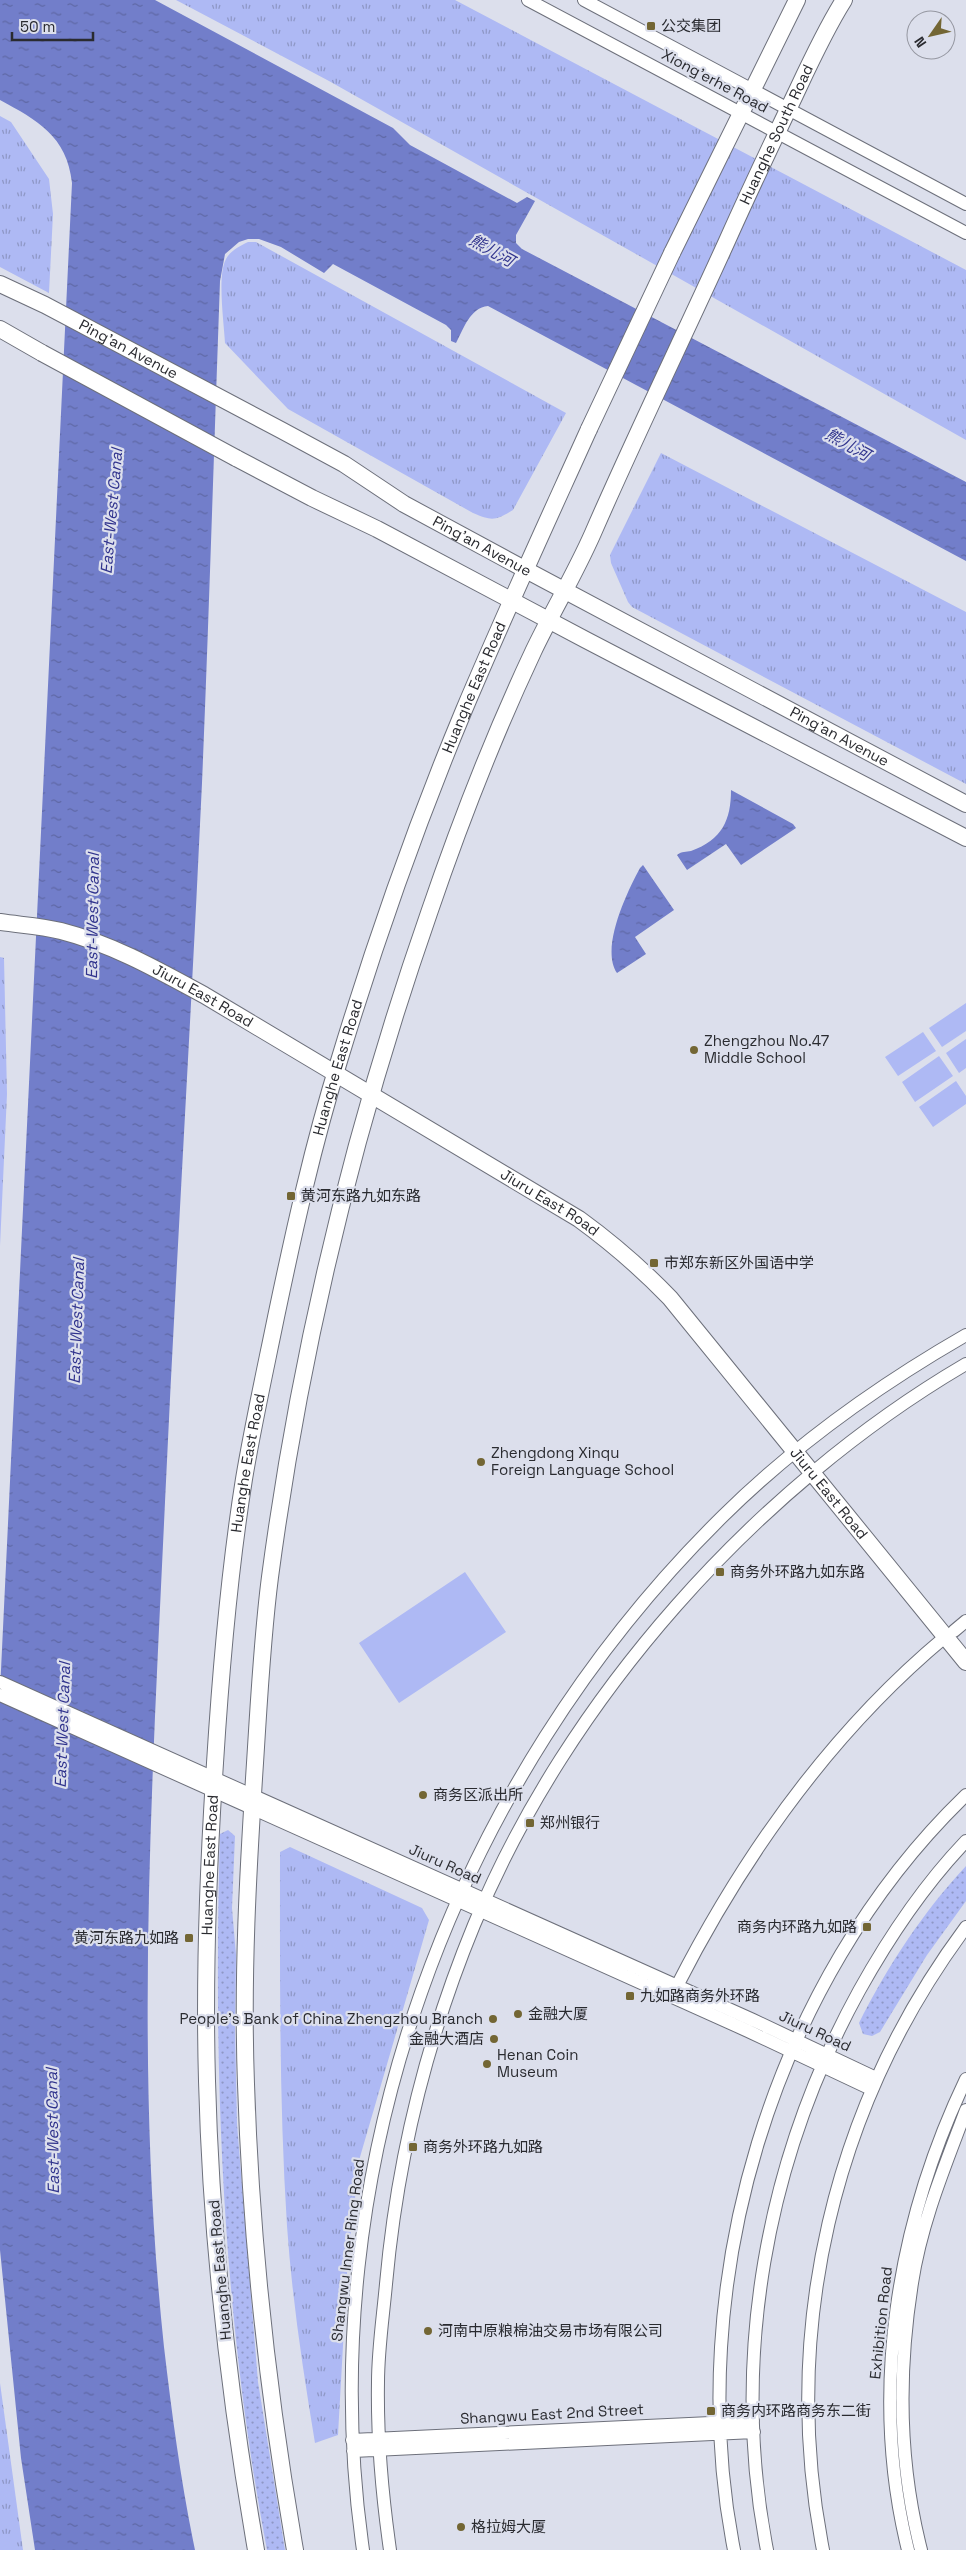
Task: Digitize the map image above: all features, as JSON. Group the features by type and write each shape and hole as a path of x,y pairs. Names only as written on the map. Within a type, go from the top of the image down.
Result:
{"main road":[{"path":"741,114 797,0"},
{"name":"Huanghe South Road","path":"564,591 584,554 629,449 777,132 816,51 844,0"},
{"name":"Huanghe East Road","path":"256,2550 235,2421 224,2326 214,2206 207,2084 208,1883 223,1642 244,1481 285,1274 306,1183 337,1070 407,858 463,713 589,429 672,252 741,114"},
{"name":"Ping'an Avenue","path":"0,284 45,305 344,464 404,504 966,804"},
{"name":"Ping'an Avenue","path":"0,330 312,498 377,529 549,621 966,838"},
{"path":"295,2550 274,2416 253,2223 246,2080 246,1924 252,1801 263,1645 283,1488 326,1274 372,1091 441,880 500,728 564,591"},
{"name":"Jiuru East Road","path":"5,917 60,930 123,952 212,994 579,1219 622,1252 670,1298 955,1630 966,1646"},
{"name":"Jiuru East Road","path":"955,1630 966,1662"}],"street":[{"name":"Xiong'erhe Road","path":"528,0 966,234"},
{"name":"Xiong'erhe Road","path":"584,0 966,204"},
{"name":"Shangwu Inner Ring Road","path":"363,2550 352,2445 351,2366 360,2263 373,2171 405,2038 435,1952 459,1894 505,1802 535,1751 612,1642 706,1533 754,1487 800,1450 887,1384 966,1335"},
{"path":"390,2550 379,2444 379,2360 390,2247 400,2176 432,2046 483,1905 529,1815 558,1766 633,1659 720,1558 771,1508 816,1470 902,1406 966,1364"},
{"path":"677,1986 715,1914 744,1866 804,1782 846,1732 885,1691 955,1630"},
{"name":"Jiuru Road","path":"0,1682 171,1764 874,2084"},
{"name":"Jiuru Road","path":"0,1695 171,1764"},
{"path":"734,2550 728,2519 721,2428 724,2311 735,2234 758,2145 794,2046 840,1957 874,1905 935,1826 966,1794"},
{"path":"767,2550 760,2515 754,2427 757,2314 768,2240 789,2155 824,2060 838,2029 891,1938 921,1895 966,1841"},
{"name":"Jiuru Road","path":"483,1905 677,1986 794,2046"},
{"path":"823,2550 815,2507 808,2434 808,2367 811,2320 821,2251 831,2208 852,2140 874,2084 916,2001 966,1927"},
{"name":"Exhibition Road","path":"908,2550 896,2483 892,2428 892,2364 900,2281 930,2168 966,2078"},
{"name":"Exhibition Road","path":"921,2550 908,2482 904,2428 904,2365 908,2317 914,2276 931,2206 966,2110"},
{"name":"Shangwu East 2nd Street","path":"352,2445 754,2427"}],"green space":[{"path":"176,0 455,0 966,270 966,440 329,81"},
{"path":"0,116 11,122 49,179 53,214 49,293 0,267"},
{"path":"248,242 256,242 566,413 513,510 493,519 473,513 288,409 225,343 221,287 223,266 230,253"},
{"path":"661,453 966,612 966,784 632,607 611,563 610,555"},
{"path":"0,957 4,958 7,1094 0,1246"},
{"path":"966,1003 966,1031 942,1047 929,1028"},
{"path":"923,1032 936,1051 898,1076 885,1057"},
{"path":"966,1039 966,1068 959,1073 946,1053"},
{"path":"939,1056 953,1076 915,1102 902,1082"},
{"path":"956,1081 966,1096 966,1104 933,1127 919,1107"},
{"path":"465,1572 506,1632 399,1703 359,1643"},
{"path":"228,1830 235,1836 232,1908 236,1955 237,2124 258,2382 285,2550 267,2550 240,2372 231,2283 224,2193 218,2014 220,1834"},
{"path":"290,1847 422,1908 429,1920 360,2157 348,2256 338,2435 315,2443 295,2307 284,2179 280,2039 280,1852"},
{"path":"966,1866 966,1901 927,1955 880,2032 872,2036 863,2034 859,2023 881,1981 935,1902"},
{"path":"0,2383 23,2550 0,2550"}],"water":[{"path":"0,0 155,0 393,128 410,145 517,203 527,197 535,201 516,235 516,243 522,249 966,482 966,561 488,306 472,315 456,343 451,341 451,330 446,325 333,264 324,273 281,247 259,239 248,239 239,242 225,254 220,281 202,783 169,1412 155,1713 148,1925 150,2136 155,2242 170,2398 195,2550 35,2550 21,2458 0,2250 0,1691 72,183 64,153 57,141 38,123 0,100"},
{"path":"731,790 793,824 796,828 741,865 726,844 687,870 677,855 702,846 723,828 729,811"},
{"path":"643,865 674,910 635,937 646,954 617,973 613,962 613,935 623,905"}],"place":[{"name":"公交集团","path":"651,26"},
{"name":"Zhengzhou No.47 Middle School","path":"694,1050"},
{"name":"黄河东路九如东路","path":"291,1196"},
{"name":"市郑东新区外国语中学","path":"654,1263"},
{"name":"Zhengdong Xinqu Foreign Language School","path":"481,1462"},
{"name":"商务外环路九如东路","path":"720,1572"},
{"name":"商务区派出所","path":"423,1795"},
{"name":"郑州银行","path":"530,1823"},
{"name":"商务内环路九如路","path":"867,1927"},
{"name":"黄河东路九如路","path":"189,1938"},
{"name":"九如路商务外环路","path":"630,1996"},
{"name":"金融大厦","path":"518,2014"},
{"name":"People's Bank of China Zhengzhou Branch","path":"493,2019"},
{"name":"金融大酒店","path":"494,2039"},
{"name":"Henan Coin Museum","path":"487,2064"},
{"name":"商务外环路九如路","path":"413,2147"},
{"name":"河南中原粮棉油交易市场有限公司","path":"428,2331"},
{"name":"商务内环路商务东二街","path":"711,2411"},
{"name":"格拉姆大厦","path":"461,2527"}],"water label":[{"name":"熊儿河","path":"492,250"},
{"name":"熊儿河","path":"848,444"},
{"name":"East-West Canal","path":"111,511"},
{"name":"East-West Canal","path":"92,916"},
{"name":"East-West Canal","path":"76,1321"},
{"name":"East-West Canal","path":"62,1725"},
{"name":"East-West Canal","path":"52,2131"}]}
